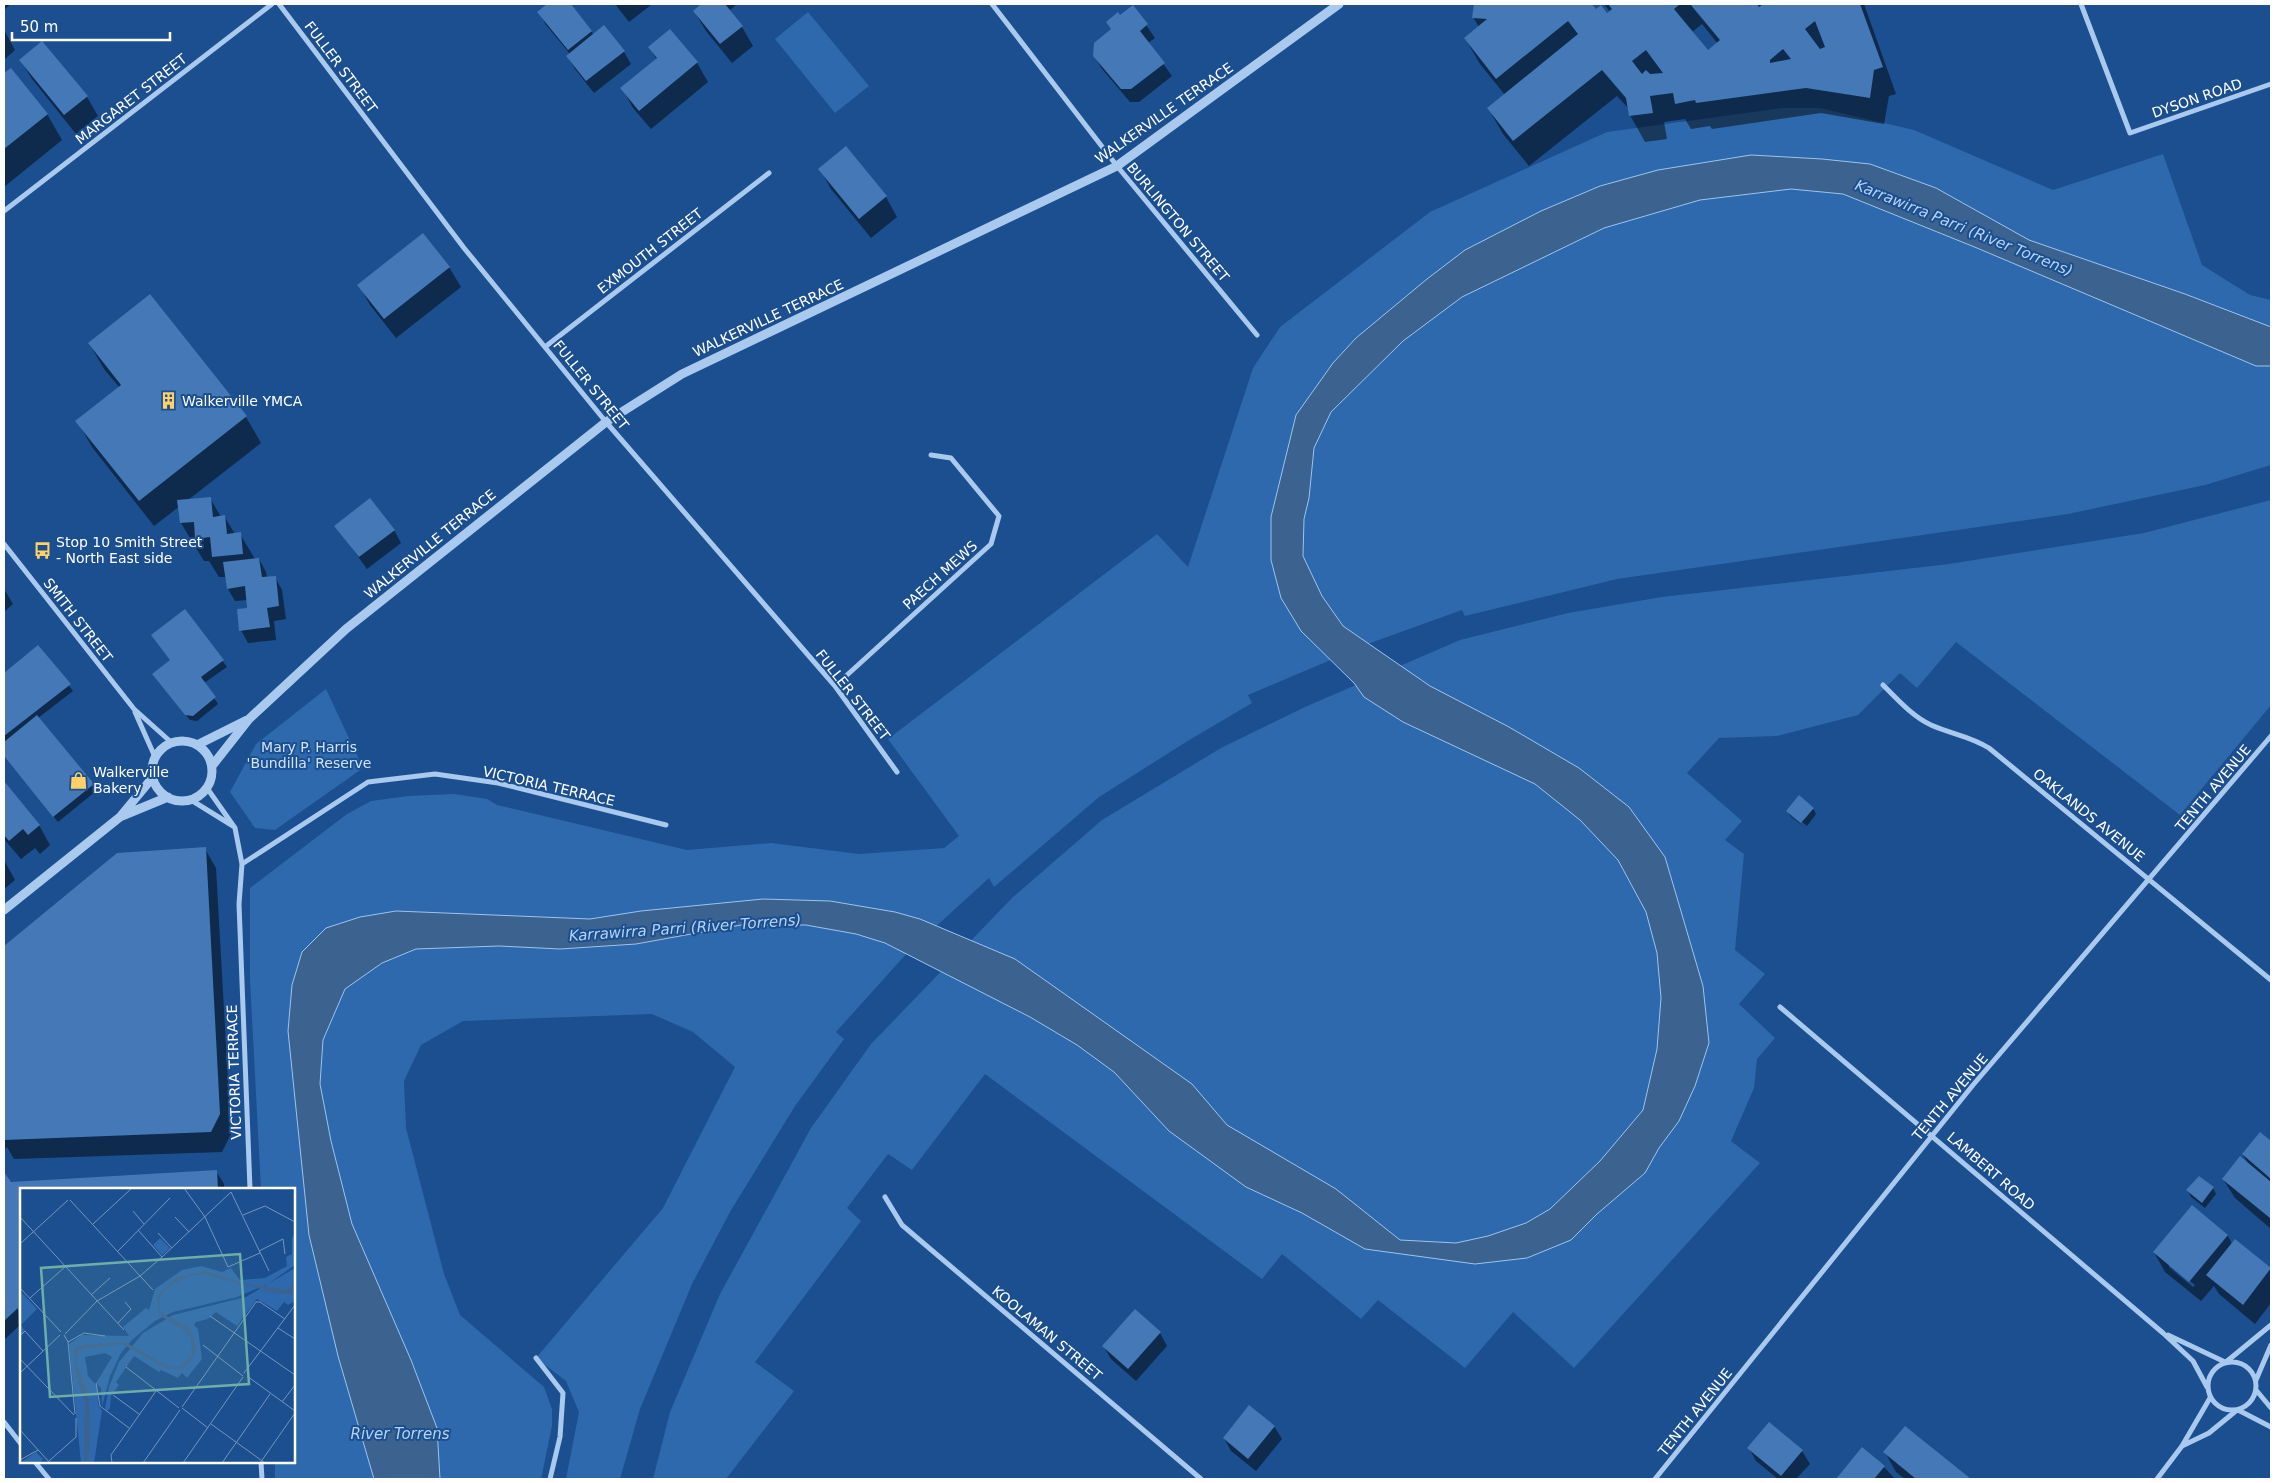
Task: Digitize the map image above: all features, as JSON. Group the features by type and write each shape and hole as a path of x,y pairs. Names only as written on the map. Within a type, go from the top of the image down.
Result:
{"street":[{"name":"MARGARET STREET","path":"4,212 272,4"},
{"name":"FULLER STREET","path":"279,4 464,248 606,422 834,686 897,772"},
{"name":"BURLINGTON STREET","path":"992,4 1117,166 1257,335"},
{"name":"WALKERVILLE TERRACE","path":"212,766 249,719 346,629 606,422 682,374 1117,166 1339,4"},
{"name":"DYSON ROAD","path":"2081,4 2130,133 2271,84"},
{"name":"EXMOUTH STREET","path":"545,347 769,173"},
{"name":"PAECH MEWS","path":"834,686 991,544 999,516 951,458 931,455"},
{"name":"SMITH STREET","path":"4,544 134,709 172,743"},
{"name":"OAKLANDS AVENUE","path":"1883,685 1913,714 1930,725 1973,738 1989,748 2271,980"},
{"name":"SMITH STREET","path":"134,709 156,757"},
{"name":"WALKERVILLE TERRACE","path":"197,745 249,719"},
{"name":"TENTH AVENUE","path":"1655,1479 1932,1136 2271,736"},
{"path":"180,741 197,745 204,750 212,766 211,781 208,788 191,800 176,800 168,797 156,785 153,777 156,757 165,746 172,743 180,741"},
{"name":"VICTORIA TERRACE","path":"242,864 368,782 435,774 498,783 666,825"},
{"path":"4,910 120,817 153,777"},
{"name":"VICTORIA TERRACE","path":"208,788 235,828 242,864 240,914 250,1188"},
{"path":"120,817 168,797"},
{"path":"191,800 235,828"},
{"name":"LAMBERT ROAD","path":"1780,1007 2163,1333 2192,1362 2207,1387"},
{"name":"KOOLAMAN STREET","path":"886,1197 902,1225 1201,1479"},
{"path":"2271,1325 2215,1368 2209,1376 2207,1387 2210,1398 2222,1409 2238,1410 2271,1427"},
{"name":"LAMBERT ROAD","path":"2163,1333 2225,1362"},
{"path":"2182,1446 2209,1433 2253,1399 2256,1390 2256,1380 2271,1345"},
{"path":"536,1358 563,1393 560,1437 550,1479"},
{"path":"2225,1362 2235,1361 2244,1365 2252,1371 2256,1380"},
{"path":"2256,1390 2271,1408"},
{"path":"2157,1479 2182,1446 2210,1398"},
{"path":"4,1422 20,1443"},
{"path":"36,1463 50,1479"},
{"path":"261,1463 262,1479"}],"green space":[{"path":"808,12 869,86 835,113 775,39"},
{"path":"1781,108 1820,108 1914,130 2053,190 2163,154 2202,265 2250,295 2271,300 2271,465 2205,485 2068,514 1617,579 1465,616 1462,610 1373,642 1248,695 1252,703 1099,797 994,887 989,878 908,952 836,1032 844,1039 795,1106 730,1212 692,1284 640,1409 620,1479 566,1479 579,1412 566,1381 536,1358 663,1208 735,1067 693,1032 652,1014 463,1021 421,1045 404,1081 406,1128 444,1274 460,1315 544,1387 552,1409 552,1426 541,1479 275,1479 275,1463 295,1463 295,1188 261,1188 250,980 250,888 347,814 371,801 408,796 454,794 487,799 497,805 687,850 771,843 859,854 944,848 959,836 888,739 1157,534 1188,567 1253,368 1280,327 1430,212 1607,132"},
{"path":"2271,500 2271,705 2180,815 1956,642 1917,688 1900,673 1858,715 1777,736 1719,738 1687,773 1742,821 1725,840 1744,854 1735,950 1765,974 1739,1004 1775,1038 1757,1059 1754,1088 1731,1141 1760,1163 1574,1368 1513,1312 1465,1368 1378,1300 1361,1319 1282,1254 1262,1279 985,1074 912,1170 888,1154 847,1208 861,1221 755,1362 794,1391 726,1479 653,1479 670,1412 720,1294 811,1128 871,1044 1013,897 1102,820 1221,748 1305,707 1460,640 1568,613 1662,597 1949,564 2144,533"},
{"name":"Mary P. Harris 'Bundilla' Reserve","path":"326,689 363,768 275,830 255,828 230,792 256,744"}],"water":[{"name":"River Torrens","path":"1751,155 1870,164 1936,188 2029,240 2185,294 2271,327 2271,366 2256,366 1977,248 1843,194 1791,189 1700,200 1604,228 1462,297 1403,341 1331,412 1314,448 1309,498 1304,519 1303,556 1322,596 1343,626 1430,686 1509,727 1579,768 1629,807 1665,857 1703,986 1709,1043 1695,1086 1679,1121 1659,1148 1645,1173 1597,1214 1571,1240 1527,1258 1475,1264 1365,1249 1302,1213 1246,1187 1169,1131 1114,1072 1077,1045 1030,1017 885,943 856,934 806,925 741,925 636,944 560,949 499,946 416,949 382,963 345,989 323,1040 320,1084 331,1141 352,1224 411,1360 437,1428 440,1479 374,1479 338,1356 309,1235 288,1031 292,985 302,952 326,928 360,917 396,911 590,919 641,911 763,899 830,901 895,912 920,919 1015,959 1192,1084 1227,1125 1336,1189 1400,1240 1456,1243 1488,1236 1526,1223 1550,1209 1600,1161 1643,1110 1657,1049 1661,998 1657,953 1646,912 1618,860 1580,820 1535,784 1403,722 1364,697 1354,683 1301,631 1281,598 1271,560 1271,517 1296,415 1333,363 1356,338 1465,250 1541,211 1600,186 1658,170"}],"building":[{"path":"547,4 571,4 592,31 568,50 537,12"},
{"path":"701,4 725,4 743,26 720,44 693,11"},
{"path":"1474,4 1592,4 1596,9 1601,5 1607,13 1612,9 1608,4 1680,4 1674,9 1708,50 1720,40 1690,4 1757,4 1759,7 1763,4 1860,4 1883,67 1874,70 1870,98 1806,88 1696,103 1695,100 1675,104 1673,93 1650,96 1653,113 1629,116 1626,98 1602,70 1513,141 1487,108 1578,34 1568,21 1496,79 1464,38 1487,19 1472,18","holes":["1815,21 1825,47 1820,49 1805,29","1783,49 1791,59 1770,63 1770,60","1646,50 1663,73 1650,74 1646,70 1642,74 1632,61"]},
{"path":"1133,5 1148,24 1140,31 1165,63 1131,89 1121,89 1093,56 1094,43 1111,29 1106,22 1118,12 1120,15"},
{"path":"604,25 625,51 586,81 566,56"},
{"path":"670,29 698,62 639,111 620,88 657,58 648,47"},
{"path":"42,41 88,96 64,115 19,60"},
{"path":"11,68 48,114 4,149 4,73"},
{"path":"846,146 887,196 859,219 818,169"},
{"path":"423,233 450,267 384,319 357,285"},
{"name":"Walkerville YMCA","path":"150,294 247,416 139,501 75,421 121,385 88,343"},
{"path":"211,497 213,517 225,515 227,534 241,532 243,554 212,557 210,537 195,539 194,522 180,523 177,500"},
{"path":"370,498 395,530 359,557 334,526"},
{"path":"259,558 262,577 276,576 279,606 267,608 270,627 239,631 237,609 247,608 245,586 227,589 223,562"},
{"path":"185,609 224,660 201,677 216,697 193,716 185,715 152,674 170,660 151,635"},
{"path":"38,645 71,684 4,736 4,673"},
{"path":"37,715 94,784 53,817 4,756 4,742"},
{"path":"4,781 40,825 28,835 23,829 9,841 4,835"},
{"path":"1799,795 1814,808 1801,823 1786,811"},
{"path":"206,847 220,1114 211,1132 4,1140 4,946 117,853"},
{"path":"2260,1132 2271,1141 2271,1179 2242,1154"},
{"path":"2240,1156 2271,1182 2270,1218 2222,1179"},
{"path":"217,1170 218,1188 20,1188 20,1348 18,1308 4,1321 4,1172 11,1182"},
{"path":"2199,1176 2214,1187 2202,1203 2186,1190"},
{"path":"2192,1205 2228,1235 2189,1282 2153,1252"},
{"path":"2235,1239 2271,1268 2243,1305 2206,1275"},
{"path":"1135,1309 1161,1332 1128,1369 1102,1346"},
{"path":"1249,1405 1275,1426 1248,1459 1223,1438"},
{"path":"1769,1422 1803,1450 1781,1476 1747,1448"},
{"path":"1905,1426 1971,1479 1916,1479 1883,1452"},
{"path":"1862,1447 1885,1466 1874,1479 1836,1479"}],"place":[{"name":"Walkerville YMCA","path":"168,401"},
{"name":"Stop 10 Smith Street - North East side","path":"42,550"},
{"name":"Walkerville Bakery","path":"79,780"}],"water label":[{"name":"Karrawirra Parri (River Torrens)","path":"1964,228"},
{"name":"Karrawirra Parri (River Torrens)","path":"685,928"}]}
